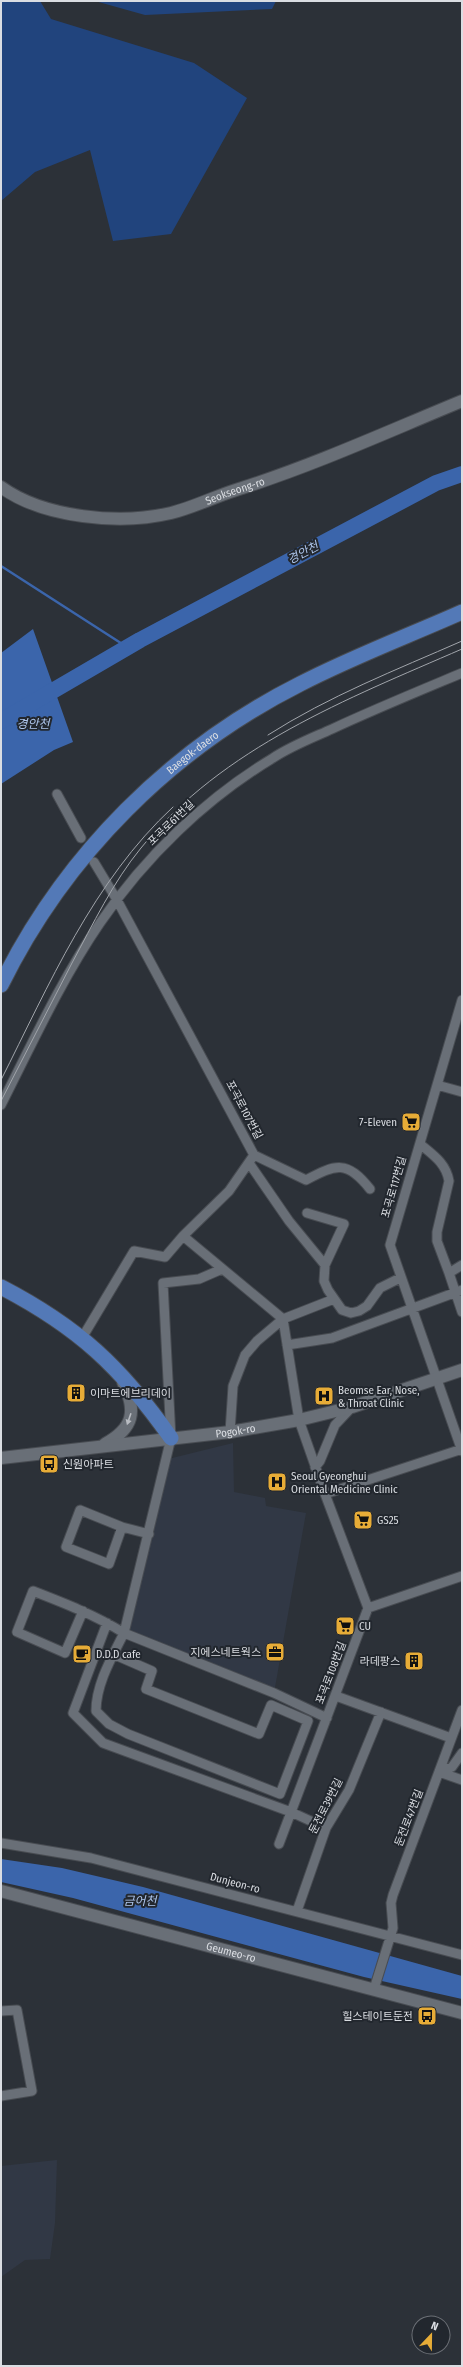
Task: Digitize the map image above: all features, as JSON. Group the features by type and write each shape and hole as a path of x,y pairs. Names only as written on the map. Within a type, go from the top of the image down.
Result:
{"main road":[{"name":"Baegok-daero","path":"1,985 56,892 80,861 131,804 191,752 300,684 462,612"},
{"path":"1,1287 30,1302 82,1338 118,1370 143,1398 171,1438"},
{"path":"1,1294 30,1302"}],"street":[{"name":"Seokseong-ro","path":"1,488 8,493 56,511 114,519 170,513 257,484 462,401"},
{"name":"포곡로61번길","path":"1,1105 71,970 117,900 160,850 185,825 225,789 275,756 462,673"},
{"path":"57,794 80,838"},
{"name":"포곡로107번길","path":"82,1338 134,1251 165,1257 183,1236 218,1203 254,1155 117,900 94,862"},
{"name":"포곡로117번길","path":"462,1000 459,1018 437,1085 390,1245 400,1278 438,1379 462,1449"},
{"path":"437,1085 462,1092"},
{"path":"420,1144 439,1160 448,1173 449,1181 437,1232 437,1241 448,1273 458,1291 462,1312"},
{"path":"254,1155 306,1180 329,1168 338,1166 349,1169 358,1175 370,1189"},
{"path":"249,1163 289,1221 325,1265"},
{"path":"307,1213 344,1224 325,1265 324,1281 342,1310 351,1313 359,1311 367,1306 380,1288 400,1278"},
{"path":"183,1236 283,1319 299,1420 368,1608 462,1576"},
{"path":"448,1273 462,1265"},
{"path":"113,1654 152,1670 146,1689 259,1734 271,1705 308,1721 280,1794 128,1734 109,1724 96,1711 96,1698 113,1654 124,1633 171,1438 163,1283 199,1279 222,1269"},
{"path":"286,1344 332,1338 411,1307 458,1291"},
{"path":"230,1432 233,1386 245,1355 257,1341 283,1319 334,1299"},
{"path":"99,1448 121,1435 129,1422 132,1409 129,1394 118,1370"},
{"name":"Pogok-ro","path":"1,1458 230,1432 299,1420 352,1407 462,1370"},
{"path":"315,1467 320,1461 335,1425 352,1407"},
{"path":"325,1494 462,1449"},
{"path":"122,1527 108,1564 66,1547 80,1510 122,1527 149,1534"},
{"path":"83,1611 65,1653 17,1632 33,1591 83,1611 124,1633 274,1693 327,1718"},
{"name":"포곡로108번길","path":"279,1844 368,1608"},
{"path":"107,1623 73,1713 103,1742 291,1812 326,1828"},
{"path":"336,1696 451,1738"},
{"name":"둔전로47번길","path":"374,1989 393,1928 393,1895 462,1710"},
{"name":"둔전로39번길","path":"297,1911 326,1828 349,1790 381,1712"},
{"path":"439,1772 452,1767 462,1753"},
{"path":"439,1772 462,1780"},
{"name":"Dunjeon-ro","path":"1,1843 68,1853 297,1911 462,1955"},
{"name":"Geumeo-ro","path":"1,1891 462,2013"},
{"path":"1,2011 17,2010 32,2091 1,2096"}],"shaded area":[{"path":"1,1 40,1 51,19 194,63 247,98 171,234 113,241 90,150 35,172 1,201"},
{"path":"95,1 276,1 272,9 145,15"},
{"path":"233,1443 234,1492 265,1498 266,1506 306,1513 274,1693 124,1633 164,1460"},
{"path":"57,2160 55,2223 50,2259 25,2260 1,2277 1,2166"}],"water":[{"name":"경안천","path":"33,629 73,742 54,750 1,784 1,653"},
{"name":"금어천","path":"1,1859 62,1868 143,1887 462,1976 462,1999 364,1977 73,1898 1,1882"}],"waterway":[{"name":"경안천","path":"1,721 140,640 436,483 462,474"},
{"path":"1,566 127,647"}],"tram line":[{"path":"268,735 339,696 462,641"},
{"path":"1,1101 112,889 141,848 174,813 210,781 248,754 289,729 375,687 462,649"},
{"path":"1,1080 55,971 96,901 119,868 145,836 173,807"}],"place":[{"name":"7-Eleven","path":"411,1122"},
{"name":"이마트에브리데이","path":"76,1393"},
{"name":"Beomse Ear, Nose, & Throat Clinic","path":"324,1396"},
{"name":"신원아파트","path":"49,1464"},
{"name":"Seoul Gyeonghui Oriental Medicine Clinic","path":"277,1482"},
{"name":"GS25","path":"363,1520"},
{"name":"CU","path":"345,1626"},
{"name":"지에스네트웍스","path":"275,1652"},
{"name":"D.D.D cafe","path":"82,1654"},
{"name":"라데팡스","path":"414,1661"},
{"name":"힐스테이트둔전","path":"427,2016"}]}
